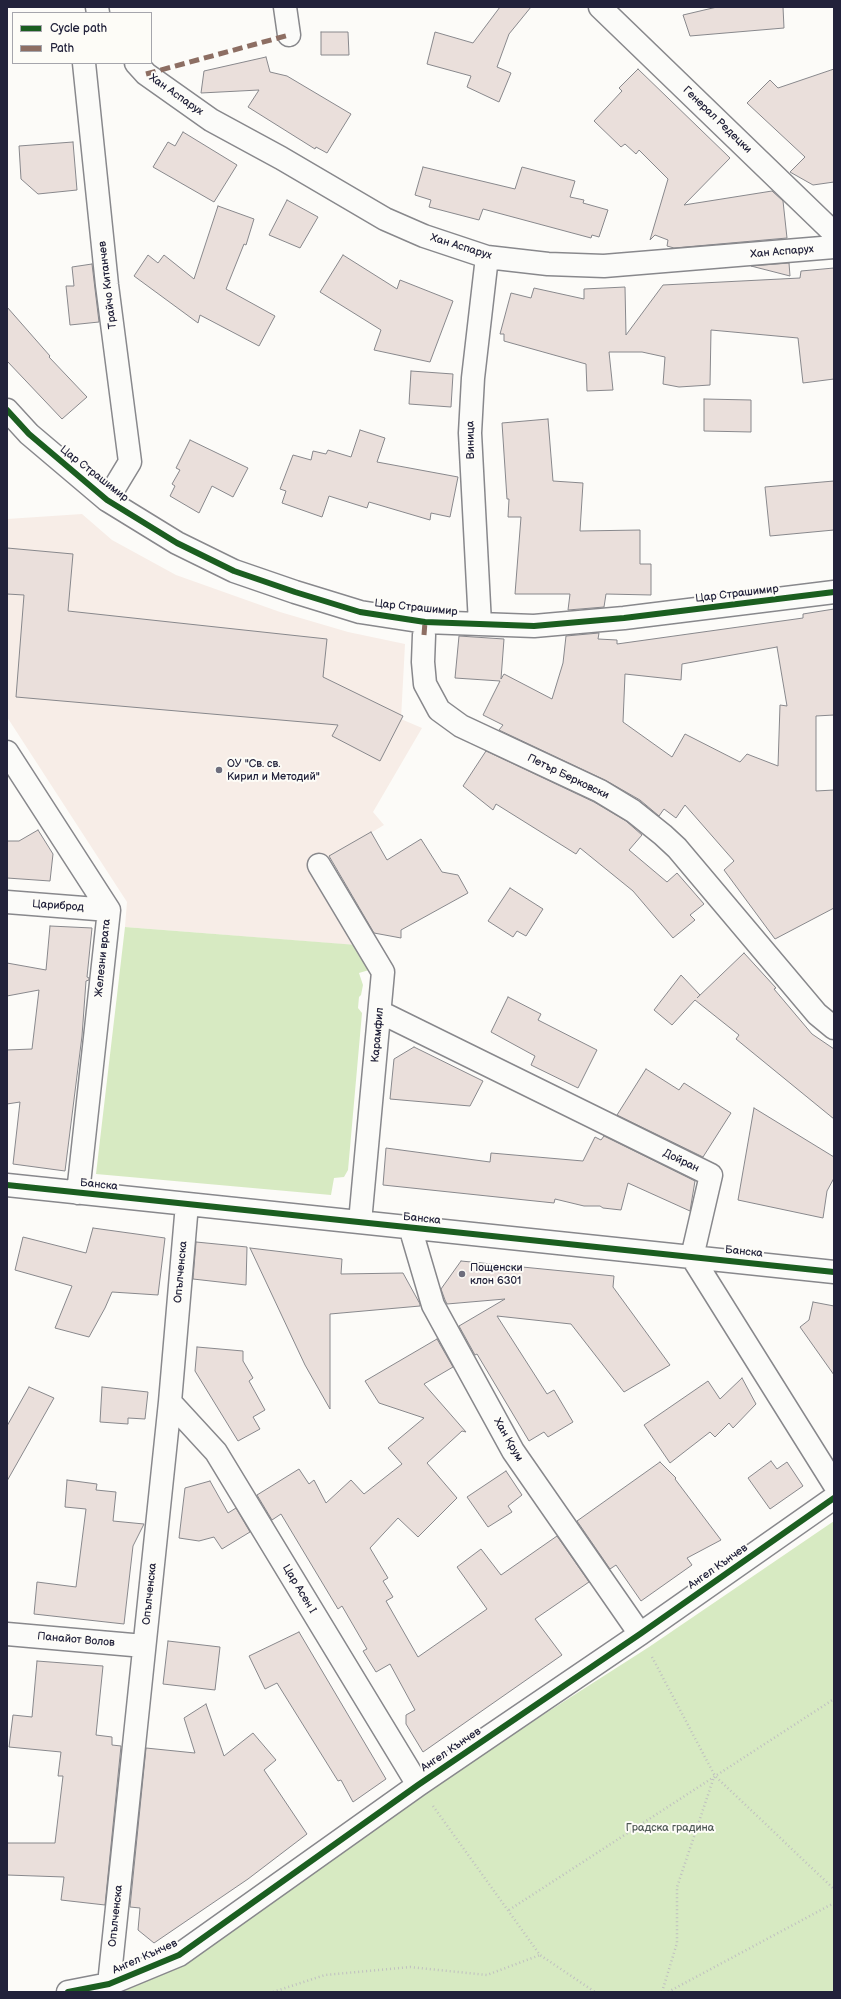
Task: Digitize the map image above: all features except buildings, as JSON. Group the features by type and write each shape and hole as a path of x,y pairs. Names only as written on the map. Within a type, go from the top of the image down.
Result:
{"street":[{"path":"285,7 289,35"},
{"name":"Генерал Редецки","path":"600,7 834,233"},
{"name":"Трайчо Китанчев","path":"84,64 88,118 107,285 130,462 107,500"},
{"name":"Хан Аспарух","path":"137,64 146,74 211,120 281,158 385,219 424,236 487,257 548,264 604,266 834,247"},
{"name":"Виница","path":"480,624 470,433 473,378 487,257"},
{"name":"Цар Страшимир","path":"7,410 29,434 107,500 177,543 234,571 360,612 390,618 425,622 534,626 586,622 834,592"},
{"name":"Петър Берковски","path":"424,635 423,662 425,684 439,710 461,726 600,791 633,811 663,835 682,854 817,1014 834,1028"},
{"name":"Железни врата","path":"7,752 109,910 78,1193"},
{"name":"Карамфил","path":"319,864 383,972 360,1222"},
{"name":"Цариброд","path":"7,902 109,910"},
{"name":"Дойран","path":"380,1012 711,1175 692,1257"},
{"name":"Банска","path":"7,1185 834,1272"},
{"name":"Опълченска","path":"109,1984 170,1402 187,1204"},
{"name":"Хан Крум","path":"410,1227 434,1305 513,1451 640,1634"},
{"path":"692,1257 834,1484"},
{"name":"Цар Асен I","path":"170,1402 216,1452 418,1785"},
{"name":"Ангел Кънчев","path":"68,1992 109,1984 179,1955 418,1785 640,1634 834,1498"},
{"name":"Панайот Волов","path":"7,1634 144,1646"}],"path":[{"path":"640,1634 715,1776 834,1889"},
{"path":"509,1910 834,1698"},
{"path":"662,1992 677,1943 677,1887 715,1776"},
{"path":"418,1785 540,1955 595,1992"},
{"path":"668,1992 834,1903"},
{"path":"273,1992 326,1976 410,1967 487,1976 540,1955"}],"shaded area":[{"name":"ОУ \"Св. св. Кирил и Методий\"","path":"82,514 112,540 176,575 280,612 348,632 405,644 401,719 422,728 373,812 384,825 309,870 353,945 125,927 127,902 7,717 7,519"}],"green space":[{"path":"125,927 357,945 369,970 359,973 363,985 361,995 359,997 358,1008 362,1013 348,1170 344,1177 334,1178 331,1195 96,1174"},
{"name":"Градска градина","path":"834,1521 834,1992 98,1992 115,1989 649,1647"}],"marked path":[{"path":"146,74 289,35"},
{"path":"424,635 425,622"}],"cycle path":[{"path":"7,410 29,434 107,500 177,543 234,571 360,612 425,622 534,626 624,618 834,592"},
{"path":"7,1185 834,1272"},
{"path":"68,1992 109,1984 179,1955 418,1785 640,1634 834,1498"}],"place":[{"name":"ОУ \"Св. св. Кирил и Методий\"","path":"219,770"},
{"name":"Пощенски клон 6301","path":"462,1274"}]}
